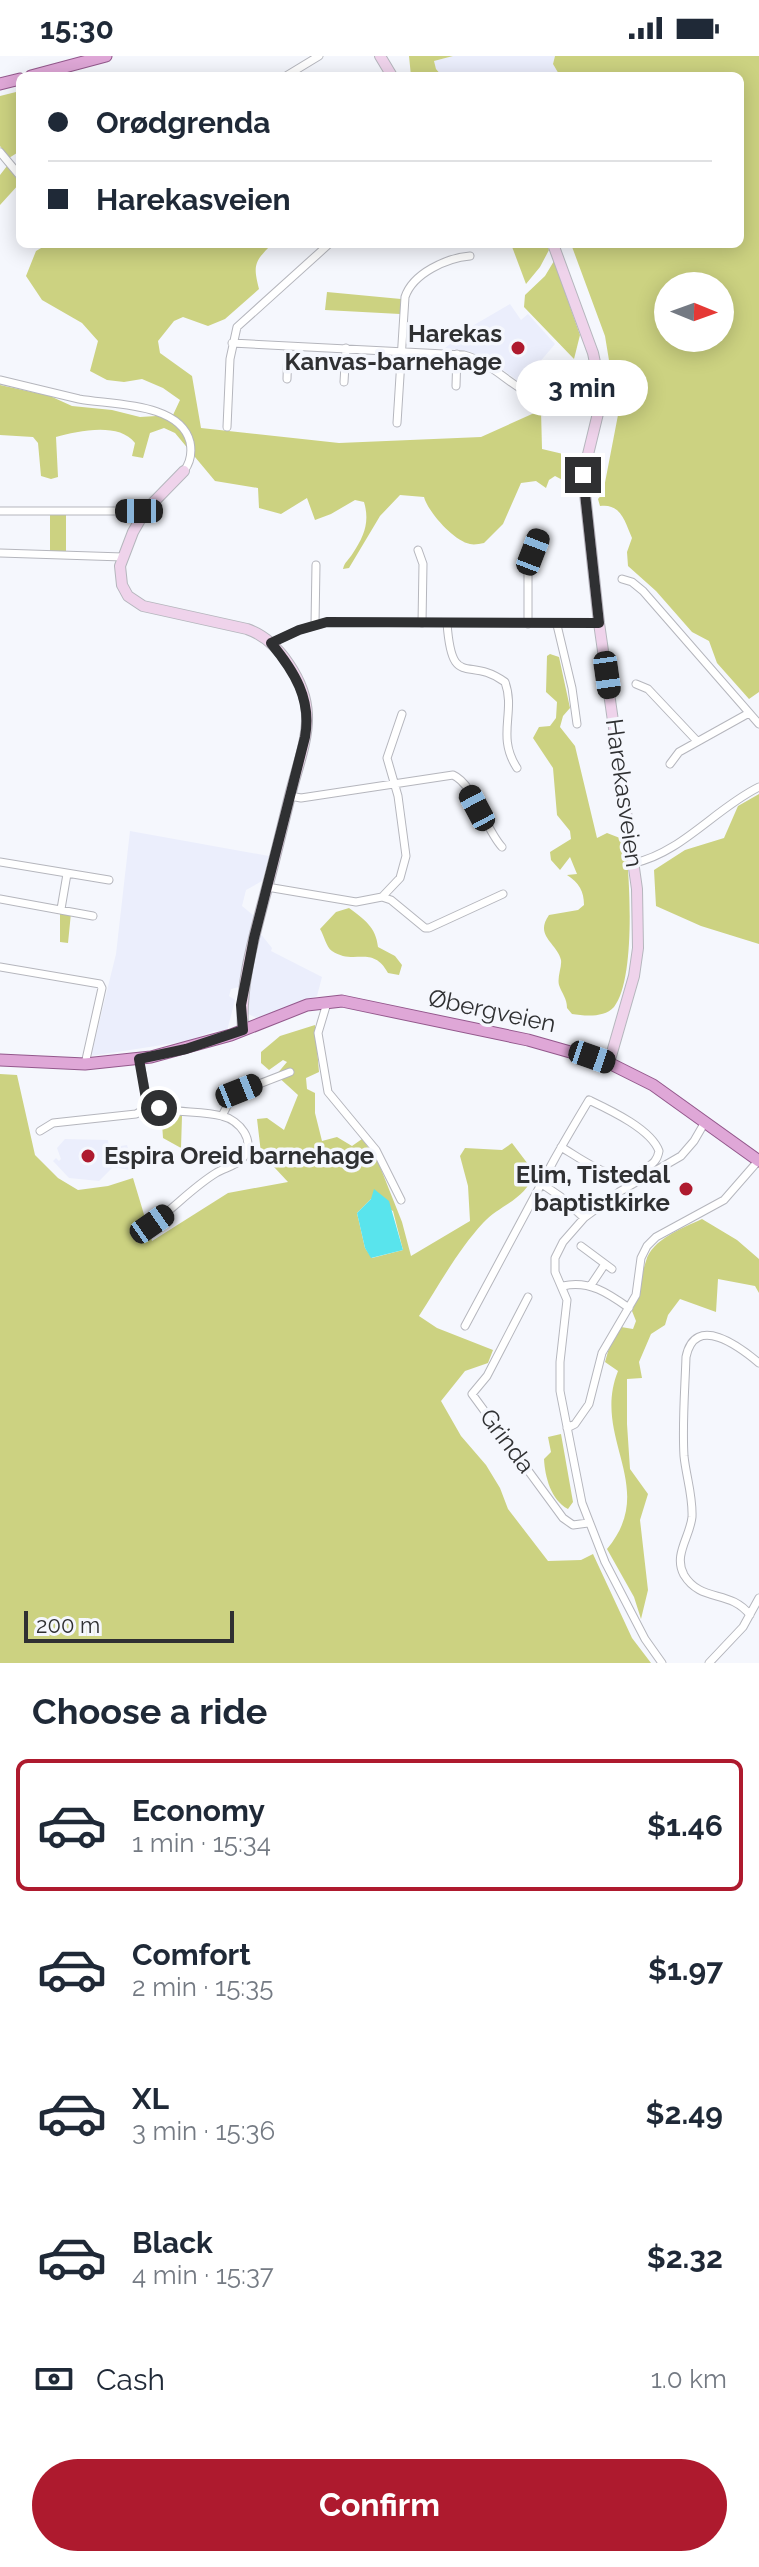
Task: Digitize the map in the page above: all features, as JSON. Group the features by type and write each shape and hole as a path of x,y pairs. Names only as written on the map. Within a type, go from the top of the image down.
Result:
{"main road":[{"path":"46,72 106,56"},
{"name":"Øbergveien","path":"0,1060 85,1064 139,1059 186,1049 307,1005 328,1001 358,1003 528,1040 609,1063 653,1085 758,1161"}],"street":[{"path":"293,72 319,56"},
{"path":"0,152 16,171"},
{"path":"227,427 232,343 237,327 325,248"},
{"name":"Harekasveien","path":"554,248 598,372 600,405 583,475 599,623 634,863 638,948 627,1006 609,1063"},
{"path":"397,423 405,297 412,283 455,258 470,256"},
{"path":"232,343 457,354 486,362 537,397 565,379 598,372"},
{"path":"287,379 288,346"},
{"path":"344,382 346,348"},
{"path":"456,386 457,354"},
{"path":"0,380 76,398 157,411 183,429 190,443 188,465 145,511 120,566 122,585 136,603 247,629 271,643 301,687 307,715 306,731 241,1005 243,1030"},
{"path":"0,511 145,511"},
{"path":"528,624 528,568 539,537"},
{"path":"418,550 423,564 422,623"},
{"path":"0,553 123,557"},
{"path":"315,624 316,565"},
{"path":"622,579 643,591 759,724"},
{"path":"271,643 315,624 335,622 599,623"},
{"path":"447,623 449,648 454,661 463,668 505,682 508,700 506,742 517,768"},
{"path":"557,625 577,724"},
{"path":"636,684 648,689 697,741"},
{"path":"670,764 679,752 749,713"},
{"path":"382,897 395,884 405,864 395,783 387,758 402,714"},
{"path":"290,796 309,797 444,776 458,777 490,833 502,847"},
{"path":"634,863 656,857 726,806 759,787"},
{"path":"0,862 109,880"},
{"path":"61,909 67,874"},
{"path":"267,887 356,902 382,897 391,900 421,926 429,928 503,894"},
{"path":"0,899 93,916"},
{"path":"0,967 100,984 102,988 85,1064"},
{"path":"328,1001 318,1033 328,1092 376,1150 401,1200"},
{"path":"40,1131 53,1123 136,1114 145,1109 148,1104 139,1059"},
{"path":"222,1116 233,1094 290,1072"},
{"path":"465,1326 561,1147 589,1100 621,1115 655,1143 659,1151 654,1163 635,1175 623,1177 603,1170 561,1147"},
{"path":"148,1104 162,1109 199,1111 235,1121 244,1132 248,1145 243,1158 215,1173 152,1224"},
{"path":"662,1663 605,1562 588,1523 577,1482 559,1373 567,1306 563,1286 555,1272 556,1254 584,1218 619,1192 681,1156 705,1122"},
{"path":"567,1428 575,1424 589,1404 602,1353 636,1295 644,1251 651,1241 724,1200 758,1161"},
{"path":"542,1184 584,1218"},
{"path":"581,1246 608,1266 591,1285"},
{"path":"563,1286 576,1283 591,1285 629,1308"},
{"name":"Grinda","path":"528,1297 487,1376 472,1394 563,1518 573,1525 588,1523"},
{"path":"750,1615 738,1602 696,1588 680,1565 692,1510 684,1448 686,1357 692,1342 708,1335 734,1345 759,1363"},
{"path":"709,1663 750,1615 759,1598"}],"shaded area":[{"path":"453,56 555,56 553,64 558,72 439,72 434,61"},
{"path":"510,304 521,320 528,314 555,344 533,370 536,373 526,387 494,363 471,352 445,348 474,325"},
{"path":"130,831 269,856 262,881 246,890 242,906 253,915 239,987 231,989 229,996 235,1000 227,1031 214,1031 188,1041 91,1056 116,954"},
{"path":"260,933 272,948 271,951 322,977 317,996 257,1018 248,1014 245,1005"},
{"path":"65,1139 108,1140 109,1148 127,1145 135,1171 113,1167 99,1181 69,1178 53,1161 61,1159 57,1148"}],"green space":[{"path":"409,56 453,56 434,61 439,72 411,72"},
{"path":"555,56 759,56 759,692 749,699 717,663 709,641 692,632 656,591 628,566 627,552 632,538 624,520 613,507 600,506 598,499 603,493 618,415 605,336 572,248 744,248 744,72 558,72 553,64"},
{"path":"16,92 16,154 9,158 0,146 0,96"},
{"path":"7,166 16,178 16,187 0,205 0,175"},
{"path":"41,248 268,248 256,264 259,289 225,319 208,326 183,317 174,321 158,341 160,353 192,376 201,428 339,443 481,437 541,410 542,449 580,458 576,487 555,476 546,488 536,481 521,483 503,524 484,543 475,544 464,542 449,532 424,497 400,495 380,516 349,568 343,569 365,529 364,502 355,500 315,520 307,498 281,514 259,508 258,488 215,481 175,433 164,428 150,433 143,458 132,456 135,443 119,432 98,430 56,437 58,477 51,479 41,476 38,443 33,437 0,435 0,385 50,396 72,406 112,410 140,417 173,415 180,400 142,379 124,382 107,380 90,371 98,341 82,323 42,300 26,276 36,251"},
{"path":"512,248 548,248 540,267 526,284"},
{"path":"554,261 580,335 574,359 524,307 525,295 545,276"},
{"path":"327,292 401,299 400,314 325,310"},
{"path":"50,514 66,514 66,552 50,551"},
{"path":"547,656 559,657 570,708 563,716 560,727 575,746 597,838 607,833 625,840 630,901 626,974 614,1007 594,1015 572,1014 567,1008 559,982 561,960 544,928 549,915 578,910 584,905 580,888 567,875 577,874 570,857 560,870 551,860 550,852 571,839 570,831 557,815 553,768 533,738 539,727 550,726 556,718 557,702 546,692"},
{"path":"759,794 759,944 701,926 656,906 654,870 685,850 724,838 738,806"},
{"path":"349,908 372,929 378,947 395,956 402,965 399,975 388,973 376,959 348,957 330,949 320,929 336,912"},
{"path":"60,913 71,913 68,943 60,942"},
{"path":"315,1025 319,1072 306,1078 307,1089 315,1093 315,1113 322,1141 337,1137 352,1146 362,1139 377,1159 402,1222 411,1256 470,1221 468,1186 460,1156 465,1148 502,1150 512,1143 534,1172 525,1189 474,1233 419,1316 437,1328 493,1350 488,1363 465,1371 441,1401 461,1436 486,1465 508,1509 548,1561 581,1560 593,1554 632,1638 651,1663 0,1663 0,1074 17,1075 35,1155 58,1178 78,1190 108,1186 133,1178 152,1241 228,1193 288,1182 261,1153 257,1119 267,1118 284,1130 298,1095 276,1075 287,1062 283,1060 269,1070 261,1063 261,1052 280,1036","holes":["371,1199 393,1211 403,1250 372,1258 365,1248 357,1213"]},
{"path":"167,1115 182,1116 181,1148 163,1138 162,1123 166,1123"},
{"path":"702,1219 737,1240 759,1259 759,1293 755,1286 718,1279 716,1312 680,1299 665,1325 651,1334 639,1362 642,1378 627,1379 630,1469 648,1494 640,1520 648,1590 641,1619 634,1597 607,1549 621,1526 627,1504 626,1483 612,1418 612,1395 618,1371 605,1362 611,1341 621,1327 633,1329 636,1321 632,1311 649,1253 661,1240"},
{"path":"561,1434 573,1502 568,1509 553,1494 544,1459 551,1452 548,1437"}],"water":[{"path":"374,1189 389,1201 403,1250 371,1258 365,1248 357,1213 371,1199"}],"place":[{"name":"Harekas Kanvas-barnehage","path":"518,348"},
{"name":"Espira Oreid barnehage","path":"88,1156"},
{"name":"Elim, Tistedal baptistkirke","path":"686,1189"}],"route":[{"path":"159,1108 148,1104 144,1095 139,1059 186,1049 243,1030 241,1005 254,938 305,737 307,715 301,687 271,643 327,622 599,623 583,475"}]}
